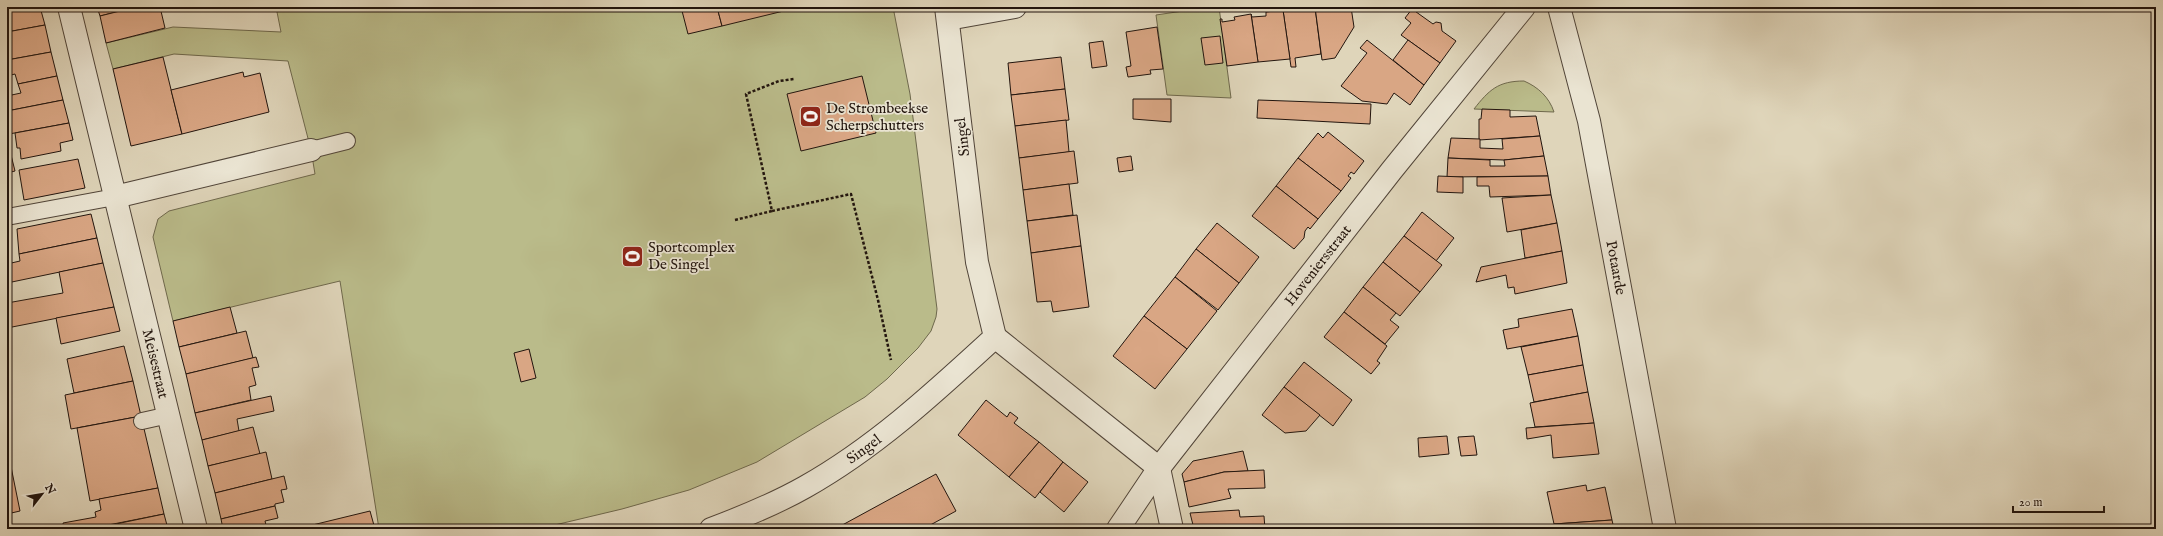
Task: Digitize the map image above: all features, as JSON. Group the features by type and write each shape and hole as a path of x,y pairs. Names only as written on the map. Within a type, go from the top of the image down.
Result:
{"street":[{"name":"Meisestraat","path":"69,7 196,529"},
{"path":"947,13 1016,7"},
{"name":"Hoveniersstraat","path":"1118,529 1159,468 1392,170 1524,7"},
{"name":"Potaarde","path":"1559,7 1589,121 1665,529"},
{"name":"Singel","path":"711,529 771,505 805,487 842,464 908,415 995,337 977,262 947,13"},
{"path":"116,197 311,150"},
{"path":"995,337 1159,468 1172,529"}],"lane":[{"path":"311,150 347,141"},
{"path":"7,217 116,197"},
{"path":"142,421 168,415"}],"path":[{"path":"772,211 746,94 779,81 794,79"},
{"path":"735,220 851,194 878,300 891,360"}],"green space":[{"name":"Sportcomplex De Singel","path":"276,7 893,7 910,94 937,309 931,331 918,348 887,379 865,397 757,462 689,490 622,509 538,529 379,529 340,281 173,321 153,237 158,219 169,211 315,174 311,150 288,61 174,54 113,69 106,43 173,27 281,32"},
{"path":"1219,7 1231,98 1167,95 1156,15"},
{"path":"1515,81 1524,81 1534,86 1546,97 1554,112 1474,109 1484,97 1495,88"}],"building":[{"path":"7,7 40,7 45,25 7,32"},
{"path":"97,7 136,7 100,16"},
{"path":"136,7 160,7 165,28 106,43 100,16"},
{"path":"681,7 717,7 722,26 688,34"},
{"path":"717,7 800,7 722,26"},
{"path":"1315,7 1321,54 1295,58 1296,67 1291,67 1283,10"},
{"path":"1315,7 1351,7 1354,27 1335,58 1322,60"},
{"path":"1412,9 1433,24 1436,22 1441,23 1442,31 1456,41 1440,63 1401,35 1411,23 1405,18"},
{"path":"1283,10 1290,59 1258,62 1251,14 1252,17 1266,16 1266,12"},
{"path":"1251,14 1258,62 1227,66 1220,19 1222,19 1222,22 1235,20 1234,17"},
{"path":"45,25 51,52 7,60 7,32"},
{"path":"1157,27 1163,69 1150,70 1151,74 1128,77 1126,67 1131,66 1126,32"},
{"path":"1220,36 1223,63 1205,65 1201,38"},
{"path":"1367,40 1424,85 1410,105 1394,93 1387,104 1362,101 1341,86 1367,53 1360,48"},
{"path":"1408,40 1440,63 1424,85 1393,60"},
{"path":"1103,41 1107,66 1092,68 1089,43"},
{"path":"51,52 57,76 18,84 15,74 7,76 7,60"},
{"path":"163,57 182,134 131,146 113,69"},
{"path":"1061,57 1065,89 1011,95 1008,63"},
{"path":"243,72 244,77 260,73 269,112 182,134 171,90"},
{"path":"57,76 63,100 7,111 7,96 21,93 18,84"},
{"path":"862,76 876,133 801,151 787,94"},
{"path":"1065,89 1069,120 1015,126 1011,95"},
{"path":"1133,99 1171,99 1171,122 1133,119"},
{"path":"63,100 69,123 9,134 7,111"},
{"path":"1258,100 1371,104 1370,124 1257,118"},
{"path":"1482,109 1510,110 1510,117 1536,116 1540,136 1479,140 1479,119 1481,119"},
{"path":"1066,120 1069,152 1019,158 1015,126"},
{"path":"69,123 73,140 60,143 61,151 21,159 20,148 17,148 15,133"},
{"path":"1328,132 1364,161 1354,174 1351,172 1348,176 1351,178 1341,191 1298,158 1318,133 1323,138"},
{"path":"1540,136 1544,156 1504,160 1448,158 1451,138 1480,139 1480,148 1503,149 1502,139"},
{"path":"1074,151 1078,183 1023,190 1019,158"},
{"path":"11,155 15,171 7,173 7,156"},
{"path":"1131,156 1133,170 1119,172 1117,158"},
{"path":"1544,156 1548,176 1447,177 1448,158 1490,160 1490,166 1505,166 1504,160"},
{"path":"1298,158 1341,191 1318,219 1276,186"},
{"path":"78,159 85,188 24,200 19,170"},
{"path":"1438,176 1463,177 1463,193 1437,192"},
{"path":"1548,176 1551,195 1490,197 1489,186 1477,186 1477,177"},
{"path":"1069,184 1073,215 1027,221 1023,190"},
{"path":"1276,186 1318,219 1310,229 1308,227 1305,231 1304,238 1294,249 1252,216"},
{"path":"1551,195 1557,223 1507,232 1502,198"},
{"path":"1422,212 1454,238 1436,261 1404,236"},
{"path":"91,214 97,238 19,254 17,229"},
{"path":"1077,215 1081,246 1031,253 1027,221"},
{"path":"1217,223 1259,257 1239,283 1196,249"},
{"path":"1557,223 1562,251 1525,258 1521,230"},
{"path":"1404,236 1442,265 1420,292 1383,262"},
{"path":"97,238 103,263 7,283 7,264 20,261 19,254"},
{"path":"1081,246 1089,307 1053,312 1051,301 1037,302 1031,253"},
{"path":"1196,249 1239,283 1218,310 1175,277"},
{"path":"1562,251 1567,283 1515,294 1514,287 1508,288 1506,275 1476,282 1481,267"},
{"path":"1383,262 1420,292 1400,316 1363,287"},
{"path":"103,263 114,307 7,328 7,303 63,293 59,272"},
{"path":"1175,277 1217,311 1187,349 1144,316"},
{"path":"1363,287 1396,313 1390,320 1399,327 1385,344 1344,312"},
{"path":"114,307 120,331 61,344 56,318"},
{"path":"230,307 237,333 179,347 173,321"},
{"path":"1572,309 1578,336 1507,349 1503,330 1519,327 1518,319"},
{"path":"1344,312 1387,346 1377,361 1380,363 1371,374 1324,337"},
{"path":"1144,316 1187,349 1155,389 1113,356"},
{"path":"246,331 253,358 186,374 179,347"},
{"path":"1578,336 1583,365 1528,375 1521,347"},
{"path":"124,346 133,381 74,393 67,359"},
{"path":"529,349 536,378 521,382 514,353"},
{"path":"256,357 259,367 252,368 256,385 249,387 251,400 195,413 186,374"},
{"path":"1304,362 1352,400 1333,426 1284,387"},
{"path":"1583,365 1588,392 1534,402 1528,375"},
{"path":"133,381 141,416 71,429 65,395"},
{"path":"1284,387 1320,415 1306,431 1285,433 1262,415"},
{"path":"1588,392 1594,423 1535,427 1530,403"},
{"path":"271,396 274,411 237,419 239,431 202,440 195,413"},
{"path":"986,400 1007,417 1010,412 1018,418 1014,423 1039,442 1009,477 958,435"},
{"path":"141,416 158,488 90,501 77,428"},
{"path":"1594,423 1599,454 1553,458 1551,435 1527,439 1526,428"},
{"path":"253,427 260,454 208,466 202,440"},
{"path":"1447,436 1449,454 1419,457 1418,438"},
{"path":"1474,436 1477,455 1461,456 1458,437"},
{"path":"1039,442 1063,462 1035,498 1009,477"},
{"path":"7,447 20,511 7,514"},
{"path":"1243,451 1248,471 1224,472 1184,482 1182,474 1193,461"},
{"path":"266,452 272,479 215,493 208,466"},
{"path":"1063,462 1088,482 1064,512 1040,492"},
{"path":"1264,470 1265,488 1228,489 1231,498 1189,507 1184,482 1224,472"},
{"path":"936,474 956,511 923,529 835,529"},
{"path":"284,476 287,489 281,490 284,502 275,504 275,506 221,519 215,493"},
{"path":"1586,485 1587,491 1605,487 1612,520 1554,524 1547,492"},
{"path":"158,488 164,514 88,529 64,529 63,523 96,517 95,512 101,510 99,499"},
{"path":"275,506 278,518 265,521 267,529 223,529 221,519"},
{"path":"1239,510 1240,517 1264,516 1265,529 1194,529 1190,513"},
{"path":"370,511 375,529 296,529"},
{"path":"164,514 168,529 112,529 111,525"},
{"path":"1612,520 1614,529 1555,529 1554,524"}],"place":[{"name":"De Strombeekse Scherpschutters","path":"810,117"},
{"name":"Sportcomplex De Singel","path":"633,256"}]}
